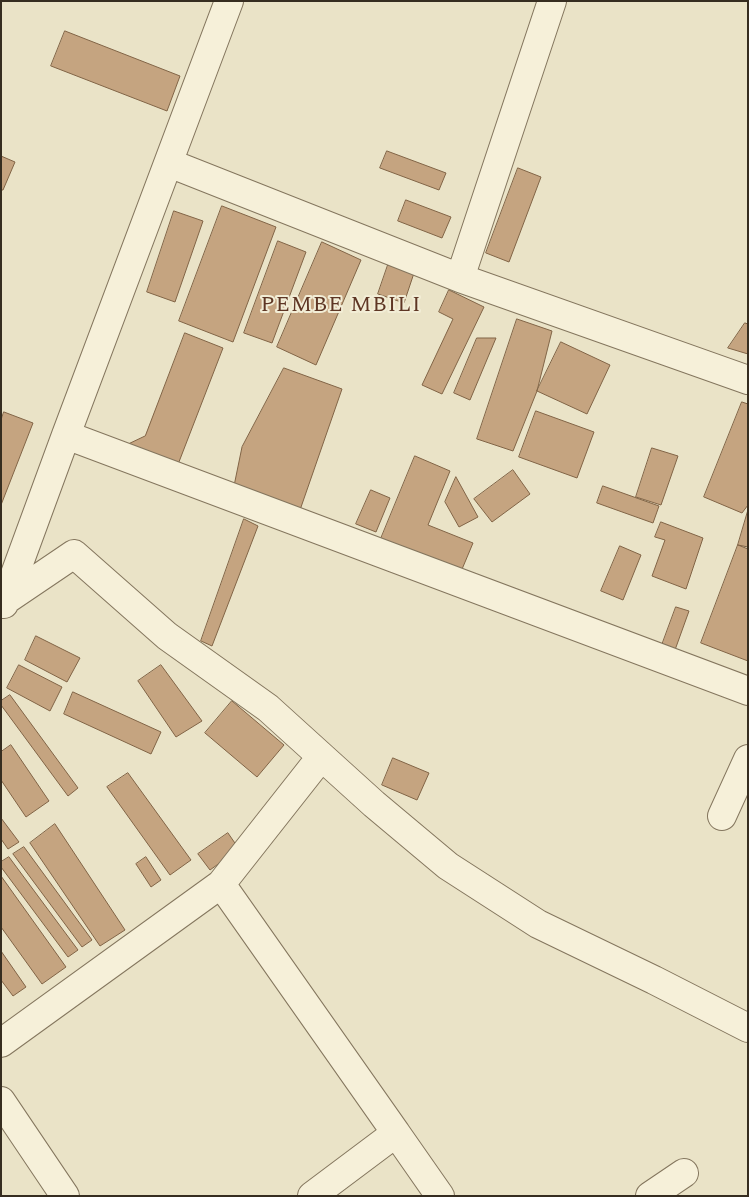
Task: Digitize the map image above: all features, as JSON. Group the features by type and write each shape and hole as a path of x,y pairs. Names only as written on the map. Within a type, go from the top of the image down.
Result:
{"street":[{"path":"4,605 10,564 66,434 229,1"},
{"path":"460,278 552,1"},
{"path":"169,163 460,278 748,380"},
{"path":"66,434 748,691"},
{"path":"4,605 74,554 167,636 268,708 374,804 448,866 538,924 748,1028"},
{"path":"1,1044 221,884 321,757"},
{"path":"722,816 748,759"},
{"path":"221,884 440,1196"},
{"path":"1,1101 65,1196"},
{"path":"312,1196 396,1133"},
{"path":"650,1196 684,1173"}],"building":[{"path":"65,31 180,76 167,111 51,66"},
{"path":"387,151 446,173 439,190 380,168"},
{"path":"1,156 15,162 3,190 1,190"},
{"path":"518,168 541,177 509,262 486,253"},
{"path":"406,200 451,217 442,238 398,221"},
{"path":"222,206 276,227 233,342 179,321"},
{"path":"174,211 203,221 175,302 147,292"},
{"path":"278,241 306,252 272,343 244,333"},
{"path":"322,242 361,260 316,365 277,347"},
{"path":"388,265 414,273 404,303 378,294"},
{"path":"449,290 484,307 442,394 422,385 453,319 439,312"},
{"path":"517,319 552,331 537,391 513,451 477,439"},
{"path":"745,323 748,324 748,354 728,348"},
{"path":"185,333 223,348 177,467 124,446 145,436"},
{"path":"477,338 496,338 470,400 454,393"},
{"path":"561,342 610,365 587,414 537,391"},
{"path":"284,368 342,389 300,510 234,486 242,447"},
{"path":"742,402 748,404 748,505 742,513 704,497"},
{"path":"536,411 594,432 577,478 519,457"},
{"path":"4,412 33,423 1,505 1,420"},
{"path":"652,448 678,456 661,505 636,497"},
{"path":"415,456 450,471 428,525 473,543 460,574 380,541"},
{"path":"513,470 530,494 492,522 474,499"},
{"path":"456,477 478,517 459,527 445,502"},
{"path":"603,486 659,506 653,523 597,503"},
{"path":"371,490 390,498 376,532 356,524"},
{"path":"748,510 748,547 738,545"},
{"path":"244,519 258,526 212,646 201,641"},
{"path":"661,522 703,538 686,589 652,576 665,540 655,537"},
{"path":"738,545 748,549 748,661 701,643"},
{"path":"620,546 641,555 623,600 601,591"},
{"path":"676,607 689,611 675,650 662,645"},
{"path":"36,636 80,658 67,682 25,660"},
{"path":"19,665 62,687 50,711 7,688"},
{"path":"161,665 202,721 176,737 138,681"},
{"path":"73,692 161,732 151,754 64,714"},
{"path":"10,695 78,788 68,796 1,705 1,701"},
{"path":"232,701 284,745 257,777 205,733"},
{"path":"11,745 49,801 26,817 1,780 1,752"},
{"path":"393,758 429,773 417,800 382,785"},
{"path":"128,773 191,860 170,875 107,787"},
{"path":"1,818 19,842 8,849 1,839"},
{"path":"55,824 125,930 100,946 30,843"},
{"path":"228,833 239,849 210,870 198,854"},
{"path":"24,847 92,940 82,947 13,854"},
{"path":"9,857 78,950 68,957 1,867 1,862"},
{"path":"146,857 161,880 151,887 136,864"},
{"path":"1,876 66,967 42,984 1,927"},
{"path":"1,951 26,987 13,996 1,980"}],"district":[{"name":"PEMBE MBILI","path":"341,307"}]}
